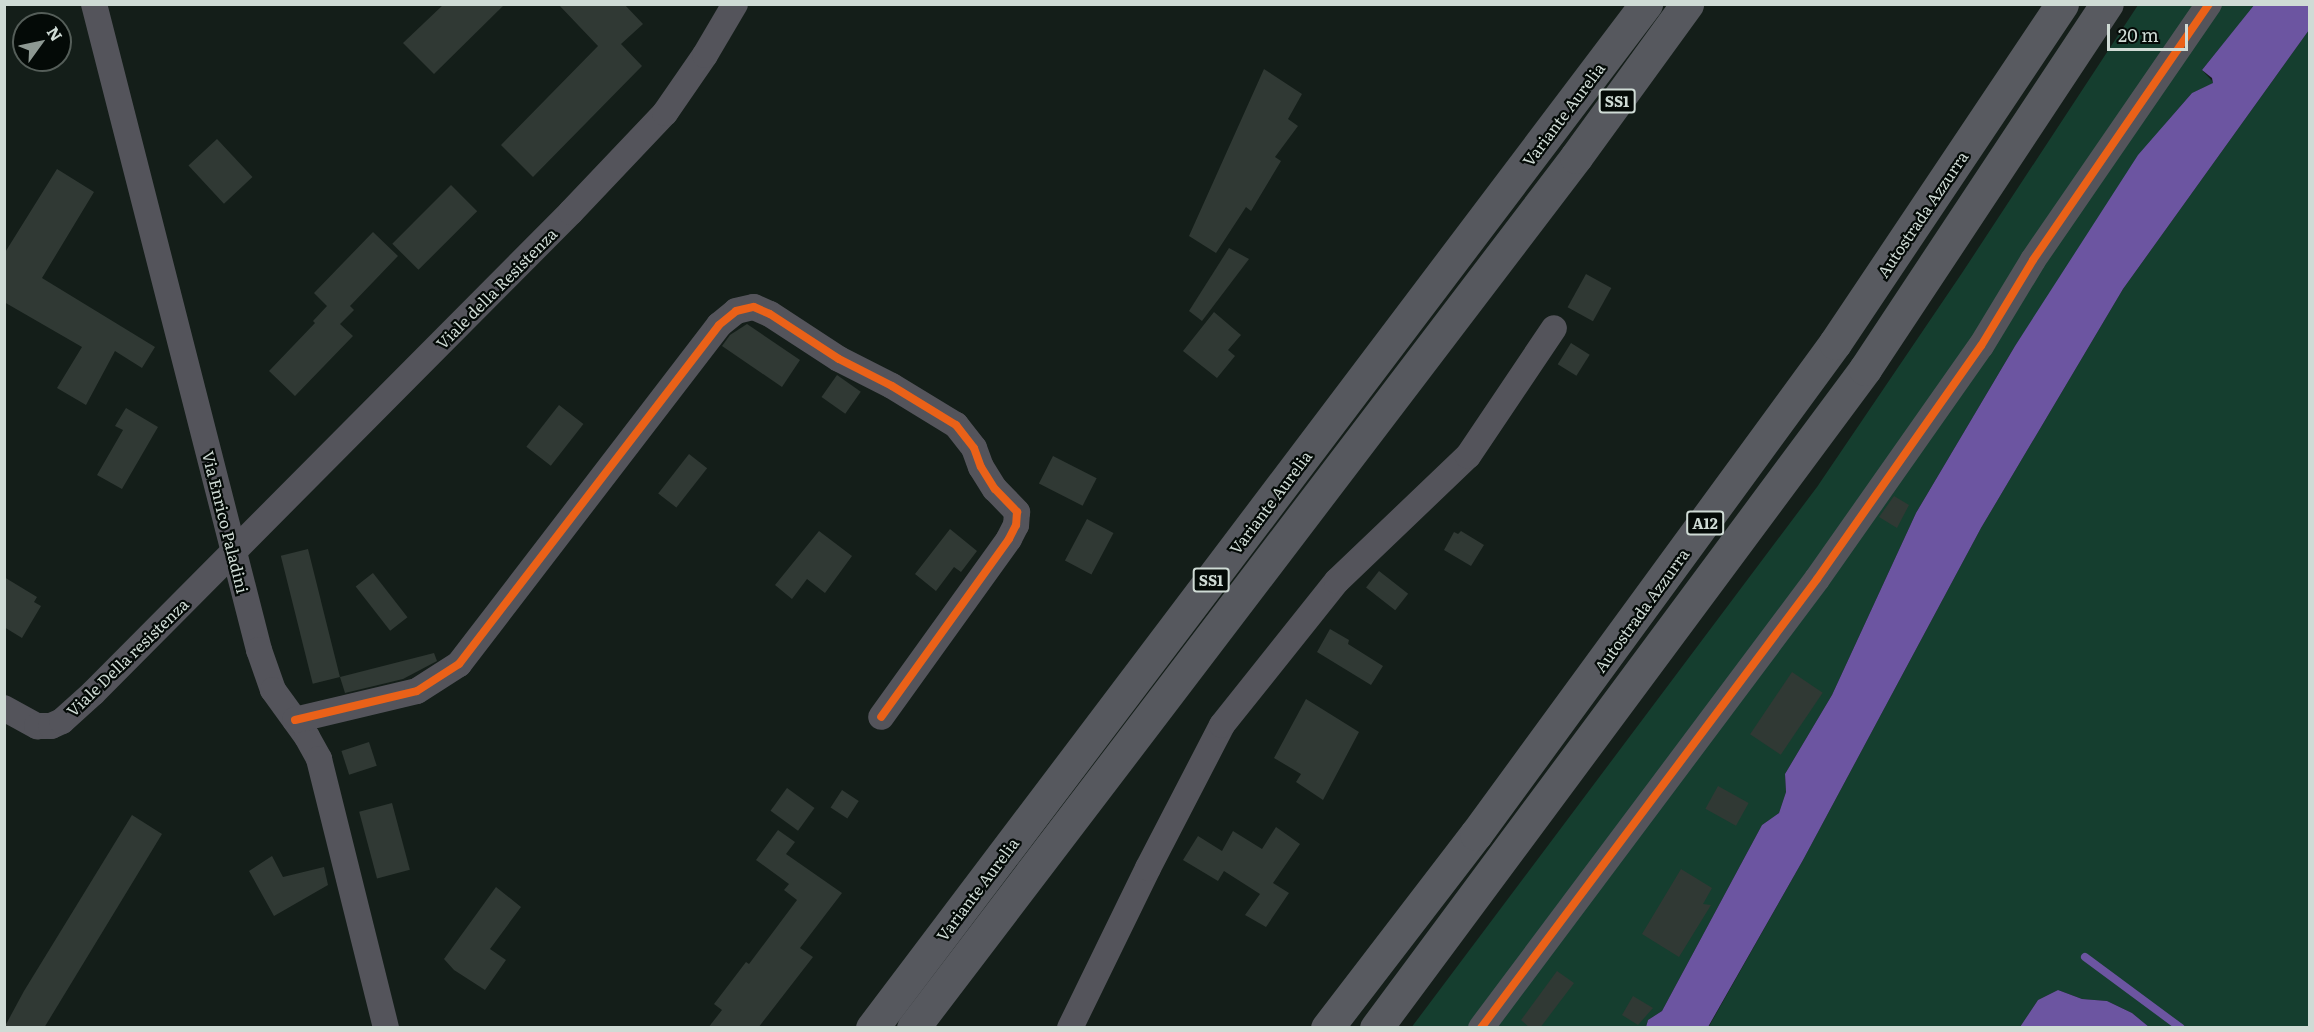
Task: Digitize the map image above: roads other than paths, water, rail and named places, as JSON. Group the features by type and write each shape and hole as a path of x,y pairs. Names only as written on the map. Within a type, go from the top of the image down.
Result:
{"highway":[{"name":"Variante Aurelia","path":"913,1028 1576,157 1687,4"},
{"name":"Autostrada Azzurra","path":"1328,1028 1484,824 1795,399 2062,4"},
{"name":"A12","path":"1376,1028 1865,369 2107,4"},
{"name":"Variante Aurelia","path":"872,1028 1640,14"}],"street":[{"name":"Via Enrico Paladini","path":"94,4 268,680 319,759 386,1028"},
{"name":"Viale della Resistenza","path":"234,551 571,213 665,112 705,55 735,4"},
{"path":"1481,1028 1816,579 1981,346 2033,260 2209,4"},
{"path":"295,720 417,691 459,664 470,654 719,325 736,311 753,307 770,314 839,358 892,386 956,425 974,448 981,467 995,489 1017,512 1016,525 1009,539 881,717"},
{"path":"1070,1028 1148,867 1222,725 1337,581 1468,456 1554,328"},
{"name":"Viale Della resistenza","path":"6,709 37,726 51,726 62,721 93,693 234,551"}],"waterway":[{"path":"2085,957 2181,1028"}]}
